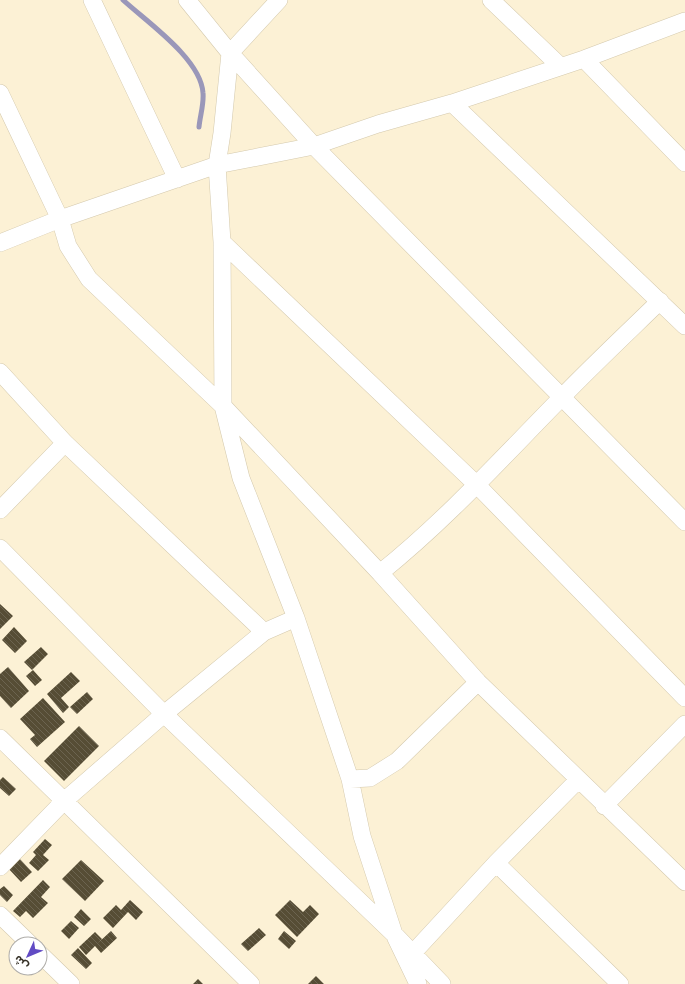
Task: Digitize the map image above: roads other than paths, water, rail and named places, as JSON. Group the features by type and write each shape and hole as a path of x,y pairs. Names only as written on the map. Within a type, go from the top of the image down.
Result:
{"street":[{"path":"92,0 177,179"},
{"path":"187,0 230,53 314,146 685,522"},
{"path":"278,0 230,53 222,133 217,165 222,242 223,406 241,478 296,618 350,779 362,836 394,934 418,984"},
{"path":"491,0 560,66"},
{"path":"0,243 60,219 217,165 314,146 378,124 452,103 584,59 685,21"},
{"path":"584,59 685,163"},
{"path":"0,93 60,219 68,246 88,279 223,406 380,572 478,682 604,806 685,882"},
{"path":"452,103 685,326"},
{"path":"222,242 477,485 685,698"},
{"path":"380,572 419,541 477,485 561,398 660,301"},
{"path":"0,372 65,443 264,632"},
{"path":"0,510 65,443"},
{"path":"0,548 164,714 394,934 442,984"},
{"path":"0,867 64,801 164,714 264,632 296,618"},
{"path":"350,779 370,778 397,761 478,682"},
{"path":"604,806 685,724"},
{"path":"0,738 251,984"},
{"path":"412,954 496,863 578,780"},
{"path":"496,863 620,984"},
{"path":"2,923 19,936"},
{"path":"48,962 71,984"}],"waterway":[{"path":"123,0 171,42 193,67 200,80 203,93 199,127"}]}
